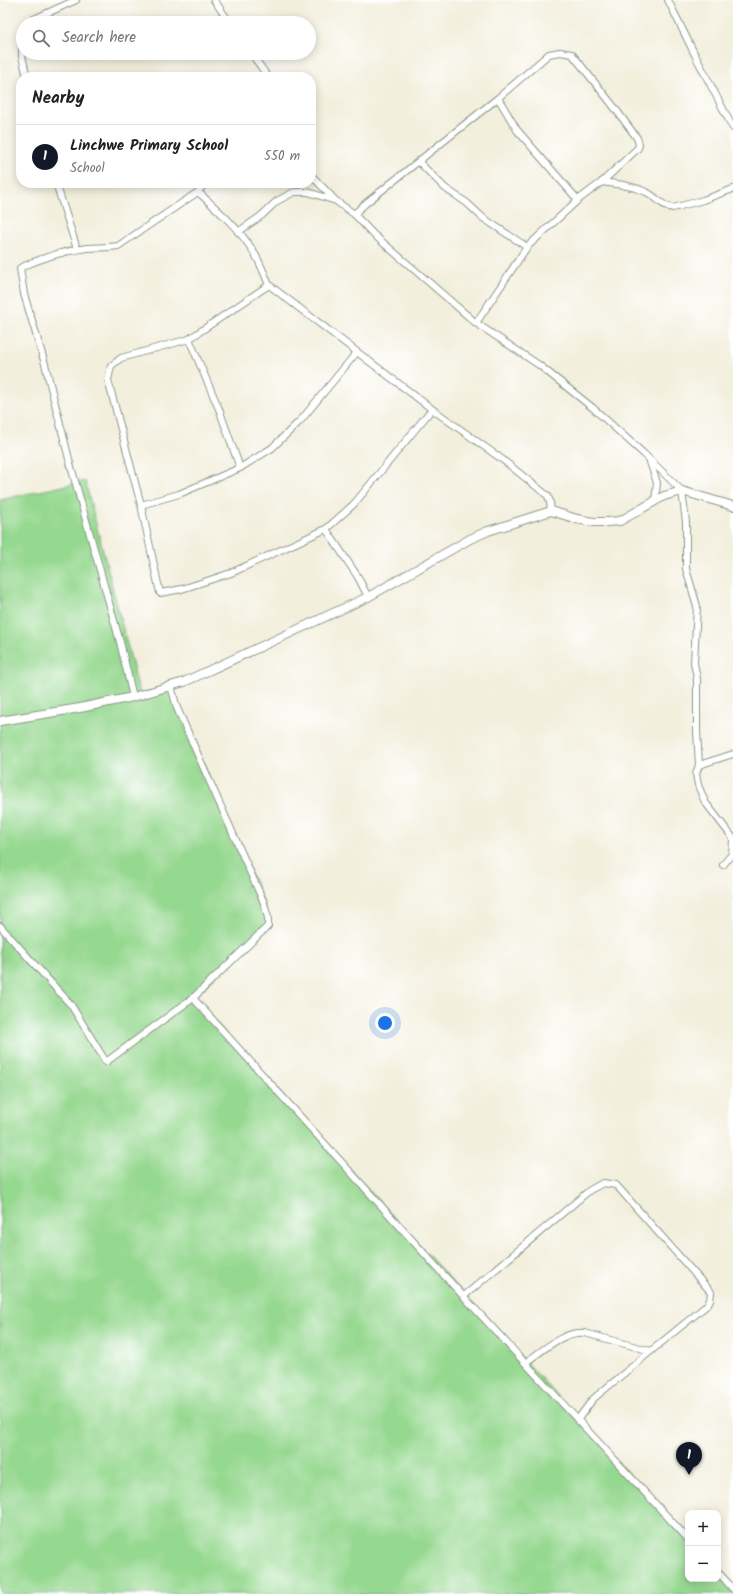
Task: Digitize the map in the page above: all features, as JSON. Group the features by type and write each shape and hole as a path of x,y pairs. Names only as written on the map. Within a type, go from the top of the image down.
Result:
{"street":[{"path":"41,16 76,0"},
{"path":"214,0 225,16"},
{"path":"668,0 733,128"},
{"path":"354,214 498,98 549,54 560,52 572,54 637,138 639,144 638,148 602,182 578,200 528,247 476,323"},
{"path":"23,60 26,72"},
{"path":"256,60 264,72"},
{"path":"498,98 517,130 578,200"},
{"path":"419,162 444,188 467,204 483,218 528,247"},
{"path":"316,180 336,201 354,214 373,234 476,323 564,385 650,460 682,491 733,506"},
{"path":"602,182 647,192 669,207 673,208 703,200 733,189"},
{"path":"58,188 77,249"},
{"path":"133,697 120,642 89,532 45,364 24,294 20,276 20,268 42,258 77,249 118,246 198,192 201,188"},
{"path":"198,192 222,214 238,232 256,256 269,285 432,409 503,460 548,496 551,511"},
{"path":"238,232 261,216 277,201 294,192 308,192 336,201"},
{"path":"269,285 189,339 121,358 111,366 108,380 126,455 141,505 160,593 182,589 231,573 326,529 354,504 432,409"},
{"path":"189,339 219,409 240,468"},
{"path":"141,505 179,494 240,468 272,448 305,414 357,352"},
{"path":"650,460 657,483 655,501"},
{"path":"0,721 80,708 133,697 184,682 368,597 470,539 488,531 551,511 577,519 607,522 620,520 664,496 682,491"},
{"path":"682,491 686,522 686,568 697,606 694,663 697,678 697,732 699,765 696,774 698,785 706,802 733,839 732,854 723,865"},
{"path":"326,529 358,577 368,597"},
{"path":"0,926 71,1005 106,1062 193,998 268,926 268,918 264,903 177,708 171,686"},
{"path":"699,765 733,754"},
{"path":"193,998 685,1537"},
{"path":"464,1296 590,1190 604,1183 616,1185 710,1292 710,1300 706,1306 593,1398 578,1420"},
{"path":"526,1362 567,1334 576,1332 585,1333 651,1351"},
{"path":"721,1575 733,1589"}],"green space":[{"path":"85,481 140,694 171,686 177,708 264,903 268,926 193,998 685,1536 685,1582 721,1582 721,1575 733,1589 733,1594 0,1594 0,500"}],"place":[{"name":"Linchwe Primary School","path":"689,1475"}]}
